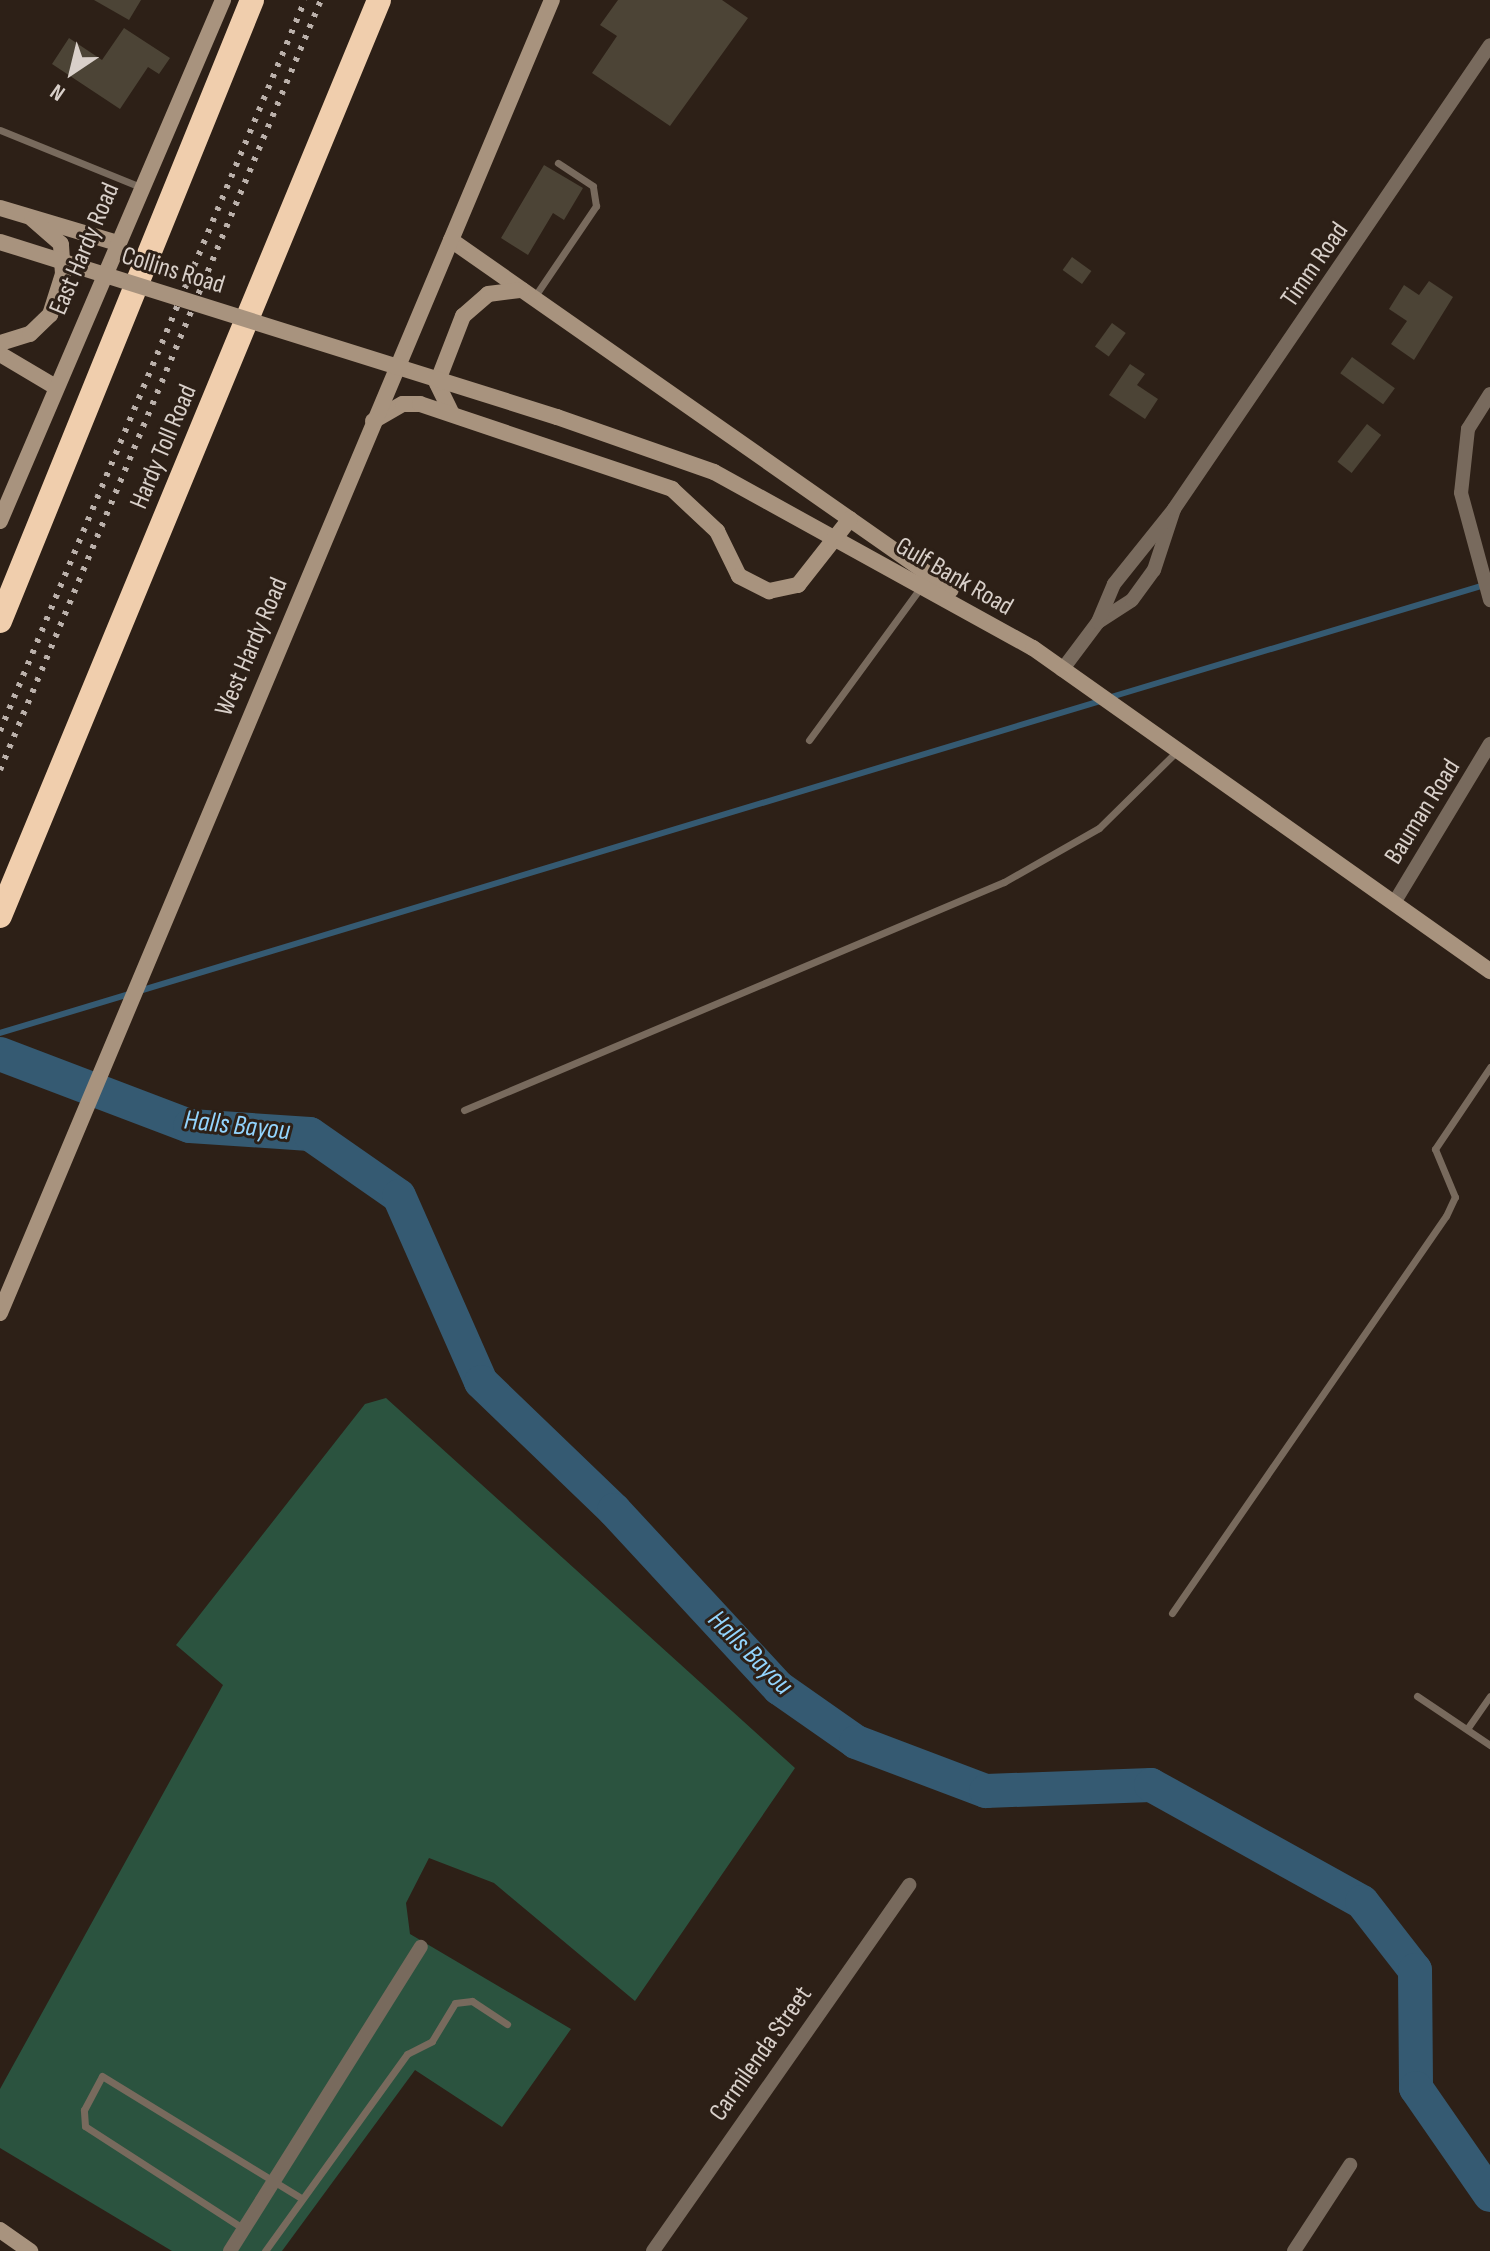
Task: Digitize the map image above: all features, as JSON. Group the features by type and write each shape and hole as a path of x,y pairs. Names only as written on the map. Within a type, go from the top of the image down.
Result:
{"highway":[{"path":"0,621 252,0"},
{"name":"Hardy Toll Road","path":"0,916 379,0"}],"main road":[{"name":"East Hardy Road","path":"0,521 52,385 223,0"},
{"name":"West Hardy Road","path":"0,1313 552,0"},
{"path":"0,208 114,242"},
{"path":"0,343 30,334 50,315 63,274 61,244 32,219"},
{"path":"451,240 1033,648"},
{"name":"Collins Road","path":"0,242 331,346"},
{"path":"452,414 437,383 463,316 488,294 528,294"},
{"name":"Gulf Bank Road","path":"331,346 557,417 714,472 1033,648 1490,971"},
{"path":"0,354 52,385"},
{"path":"372,422 403,404 452,414 672,489 717,531 739,576 769,591 798,585 850,519"},
{"path":"0,2230 24,2249"}],"street":[{"name":"Timm Road","path":"1069,675 1098,622 1114,584 1174,509 1490,45"},
{"path":"1490,394 1463,454 1461,493 1490,600"},
{"name":"Timm Road","path":"1098,622 1132,600 1154,570 1174,509"},
{"name":"Bauman Road","path":"1394,903 1490,744"},
{"name":"Carmilenda Street","path":"653,2251 909,1885"},
{"path":"230,2251 421,1947"},
{"path":"1294,2251 1350,2165"}],"lane":[{"path":"0,130 138,186"},
{"path":"528,294 596,206 593,186 558,163"},
{"path":"809,740 923,585"},
{"path":"464,1110 1004,882 1099,828 1176,752"},
{"path":"1172,1613 1446,1216 1455,1197 1435,1149 1490,1067"},
{"path":"1417,1696 1490,1745"},
{"path":"1467,1729 1490,1696"},
{"path":"265,2251 407,2054 432,2041 455,2003 472,2001 507,2024"},
{"path":"244,2229 85,2126 94,2089 102,2076 276,2178 301,2198"}],"green space":[{"path":"386,1398 795,1768 635,2001 494,1883 429,1858 406,1903 410,1934 571,2029 502,2127 415,2070 282,2251 172,2251 0,2148 0,2089 223,1685 176,1645 365,1404"}],"building":[{"path":"94,0 141,0 129,20"},
{"path":"618,0 722,0 748,18 670,126 592,73 617,36 600,25"},
{"path":"124,28 170,58 159,74 148,67 120,109 52,64 69,38 102,60"},
{"path":"544,165 583,188 564,220 553,213 528,255 501,238"},
{"path":"1072,257 1091,271 1082,284 1063,270"},
{"path":"1429,281 1453,297 1414,360 1391,344 1407,321 1389,309 1404,285 1419,295"},
{"path":"1112,323 1126,333 1109,356 1095,346"},
{"path":"1352,357 1395,388 1383,404 1340,373"},
{"path":"1130,364 1145,374 1137,385 1158,399 1145,419 1109,395"},
{"path":"1367,424 1381,435 1352,473 1337,462"}],"waterway":[{"path":"1111,697 1487,584"},
{"path":"0,1033 1100,701"},
{"name":"Halls Bayou","path":"0,1054 190,1126 310,1134 399,1196 481,1382 614,1510 779,1688 856,1742 986,1791 1151,1785 1362,1902 1415,1970 1416,2088 1490,2195"}],"railway":[{"path":"0,731 305,0"},
{"path":"0,770 321,0"}]}
